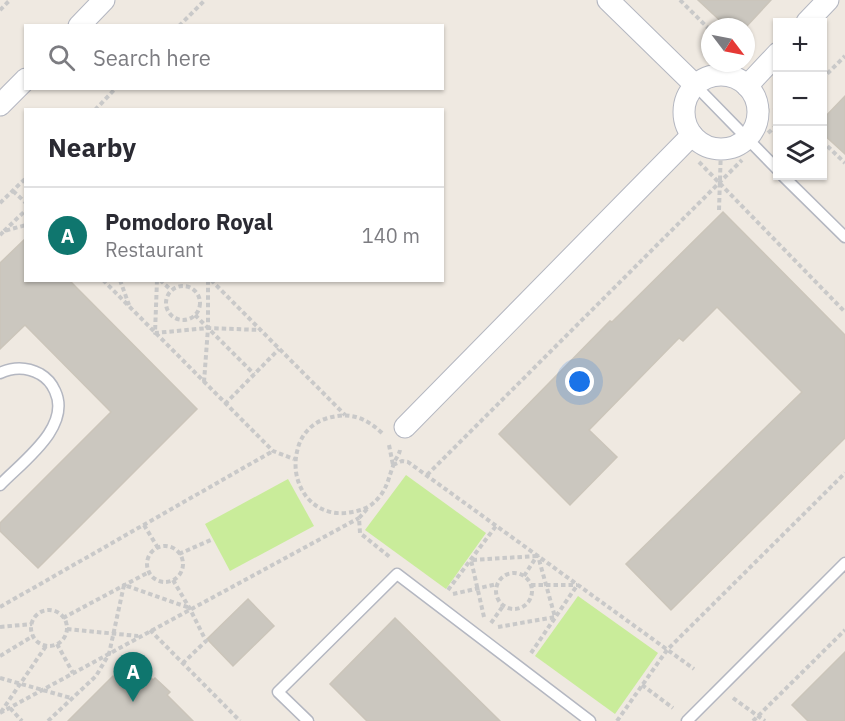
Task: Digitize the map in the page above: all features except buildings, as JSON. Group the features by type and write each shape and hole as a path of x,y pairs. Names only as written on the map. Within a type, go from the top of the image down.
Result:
{"street":[{"path":"81,24 104,0"},
{"path":"608,0 695,85"},
{"path":"811,18 828,0"},
{"path":"747,86 773,57"},
{"path":"720,72 704,78 688,94 684,115 686,125 700,143 712,147 735,146 744,149 753,130 767,110 747,86 729,72"},
{"path":"0,105 24,81"},
{"path":"405,427 692,135"}],"lane":[{"path":"695,85 744,149 773,167"},
{"path":"787,180 845,237"},
{"path":"0,373 16,368 30,369 42,375 52,384 58,397 60,410 49,435 0,485"},
{"path":"687,721 842,570"},
{"path":"308,721 278,692 397,574 590,721"}],"path":[{"path":"0,10 10,0"},
{"path":"181,24 204,0"},
{"path":"680,0 701,21"},
{"path":"827,74 845,56"},
{"path":"96,108 114,90"},
{"path":"768,134 775,126"},
{"path":"827,146 845,164"},
{"path":"719,210 721,148"},
{"path":"427,475 719,183 744,149"},
{"path":"695,158 845,312"},
{"path":"0,203 24,180"},
{"path":"13,191 24,201"},
{"path":"2,233 24,212"},
{"path":"2,233 24,226"},
{"path":"105,282 273,451 294,459"},
{"path":"121,282 129,307"},
{"path":"154,333 158,282"},
{"path":"160,282 171,291"},
{"path":"204,382 210,282"},
{"path":"212,282 345,415"},
{"path":"181,286 193,289 200,298 195,315 185,320 170,315 165,300 171,291 181,286"},
{"path":"195,315 254,374"},
{"path":"154,333 208,328 261,330"},
{"path":"225,404 279,348"},
{"path":"0,713 359,518 390,482 393,465 391,448 382,433 370,422 354,415 337,415 321,420 307,430 294,459 295,474 301,489 311,501 324,510 339,514 355,512 369,506"},
{"path":"0,607 273,451"},
{"path":"393,465 402,461 408,462 694,669"},
{"path":"617,721 667,650 845,473"},
{"path":"359,518 360,533 366,540"},
{"path":"144,525 158,548"},
{"path":"496,526 444,597 497,584"},
{"path":"180,554 213,539"},
{"path":"170,547 180,554 183,565 178,576 173,580 156,580 149,572 147,566 149,555 158,548 170,547"},
{"path":"471,560 537,556"},
{"path":"524,576 537,556"},
{"path":"537,556 555,617"},
{"path":"471,560 487,628"},
{"path":"63,618 149,572"},
{"path":"512,573 524,576 531,585 531,596 525,606 514,609 503,606 496,596 497,584 501,578 512,573"},
{"path":"173,580 206,641 183,663"},
{"path":"124,585 190,609"},
{"path":"48,721 96,676 108,654 124,585"},
{"path":"531,585 578,585"},
{"path":"528,659 578,585"},
{"path":"487,628 503,606"},
{"path":"48,610 54,611 63,618 67,629 57,644 46,646 40,644 33,636 32,624 37,615 48,610"},
{"path":"487,628 555,617"},
{"path":"0,627 32,624"},
{"path":"67,629 140,636"},
{"path":"150,630 240,721"},
{"path":"753,721 759,719 845,630"},
{"path":"0,656 33,636"},
{"path":"57,644 73,673"},
{"path":"0,713 46,646"},
{"path":"0,678 72,698"},
{"path":"642,685 673,708"},
{"path":"730,696 759,719 765,721"},
{"path":"10,708 22,721"}],"green space":[{"path":"406,475 486,533 446,589 365,530"},
{"path":"288,479 314,526 230,571 205,524"},
{"path":"578,596 658,653 615,714 535,656"}],"place":[{"name":"Pomodoro Royal","path":"133,702"}]}
